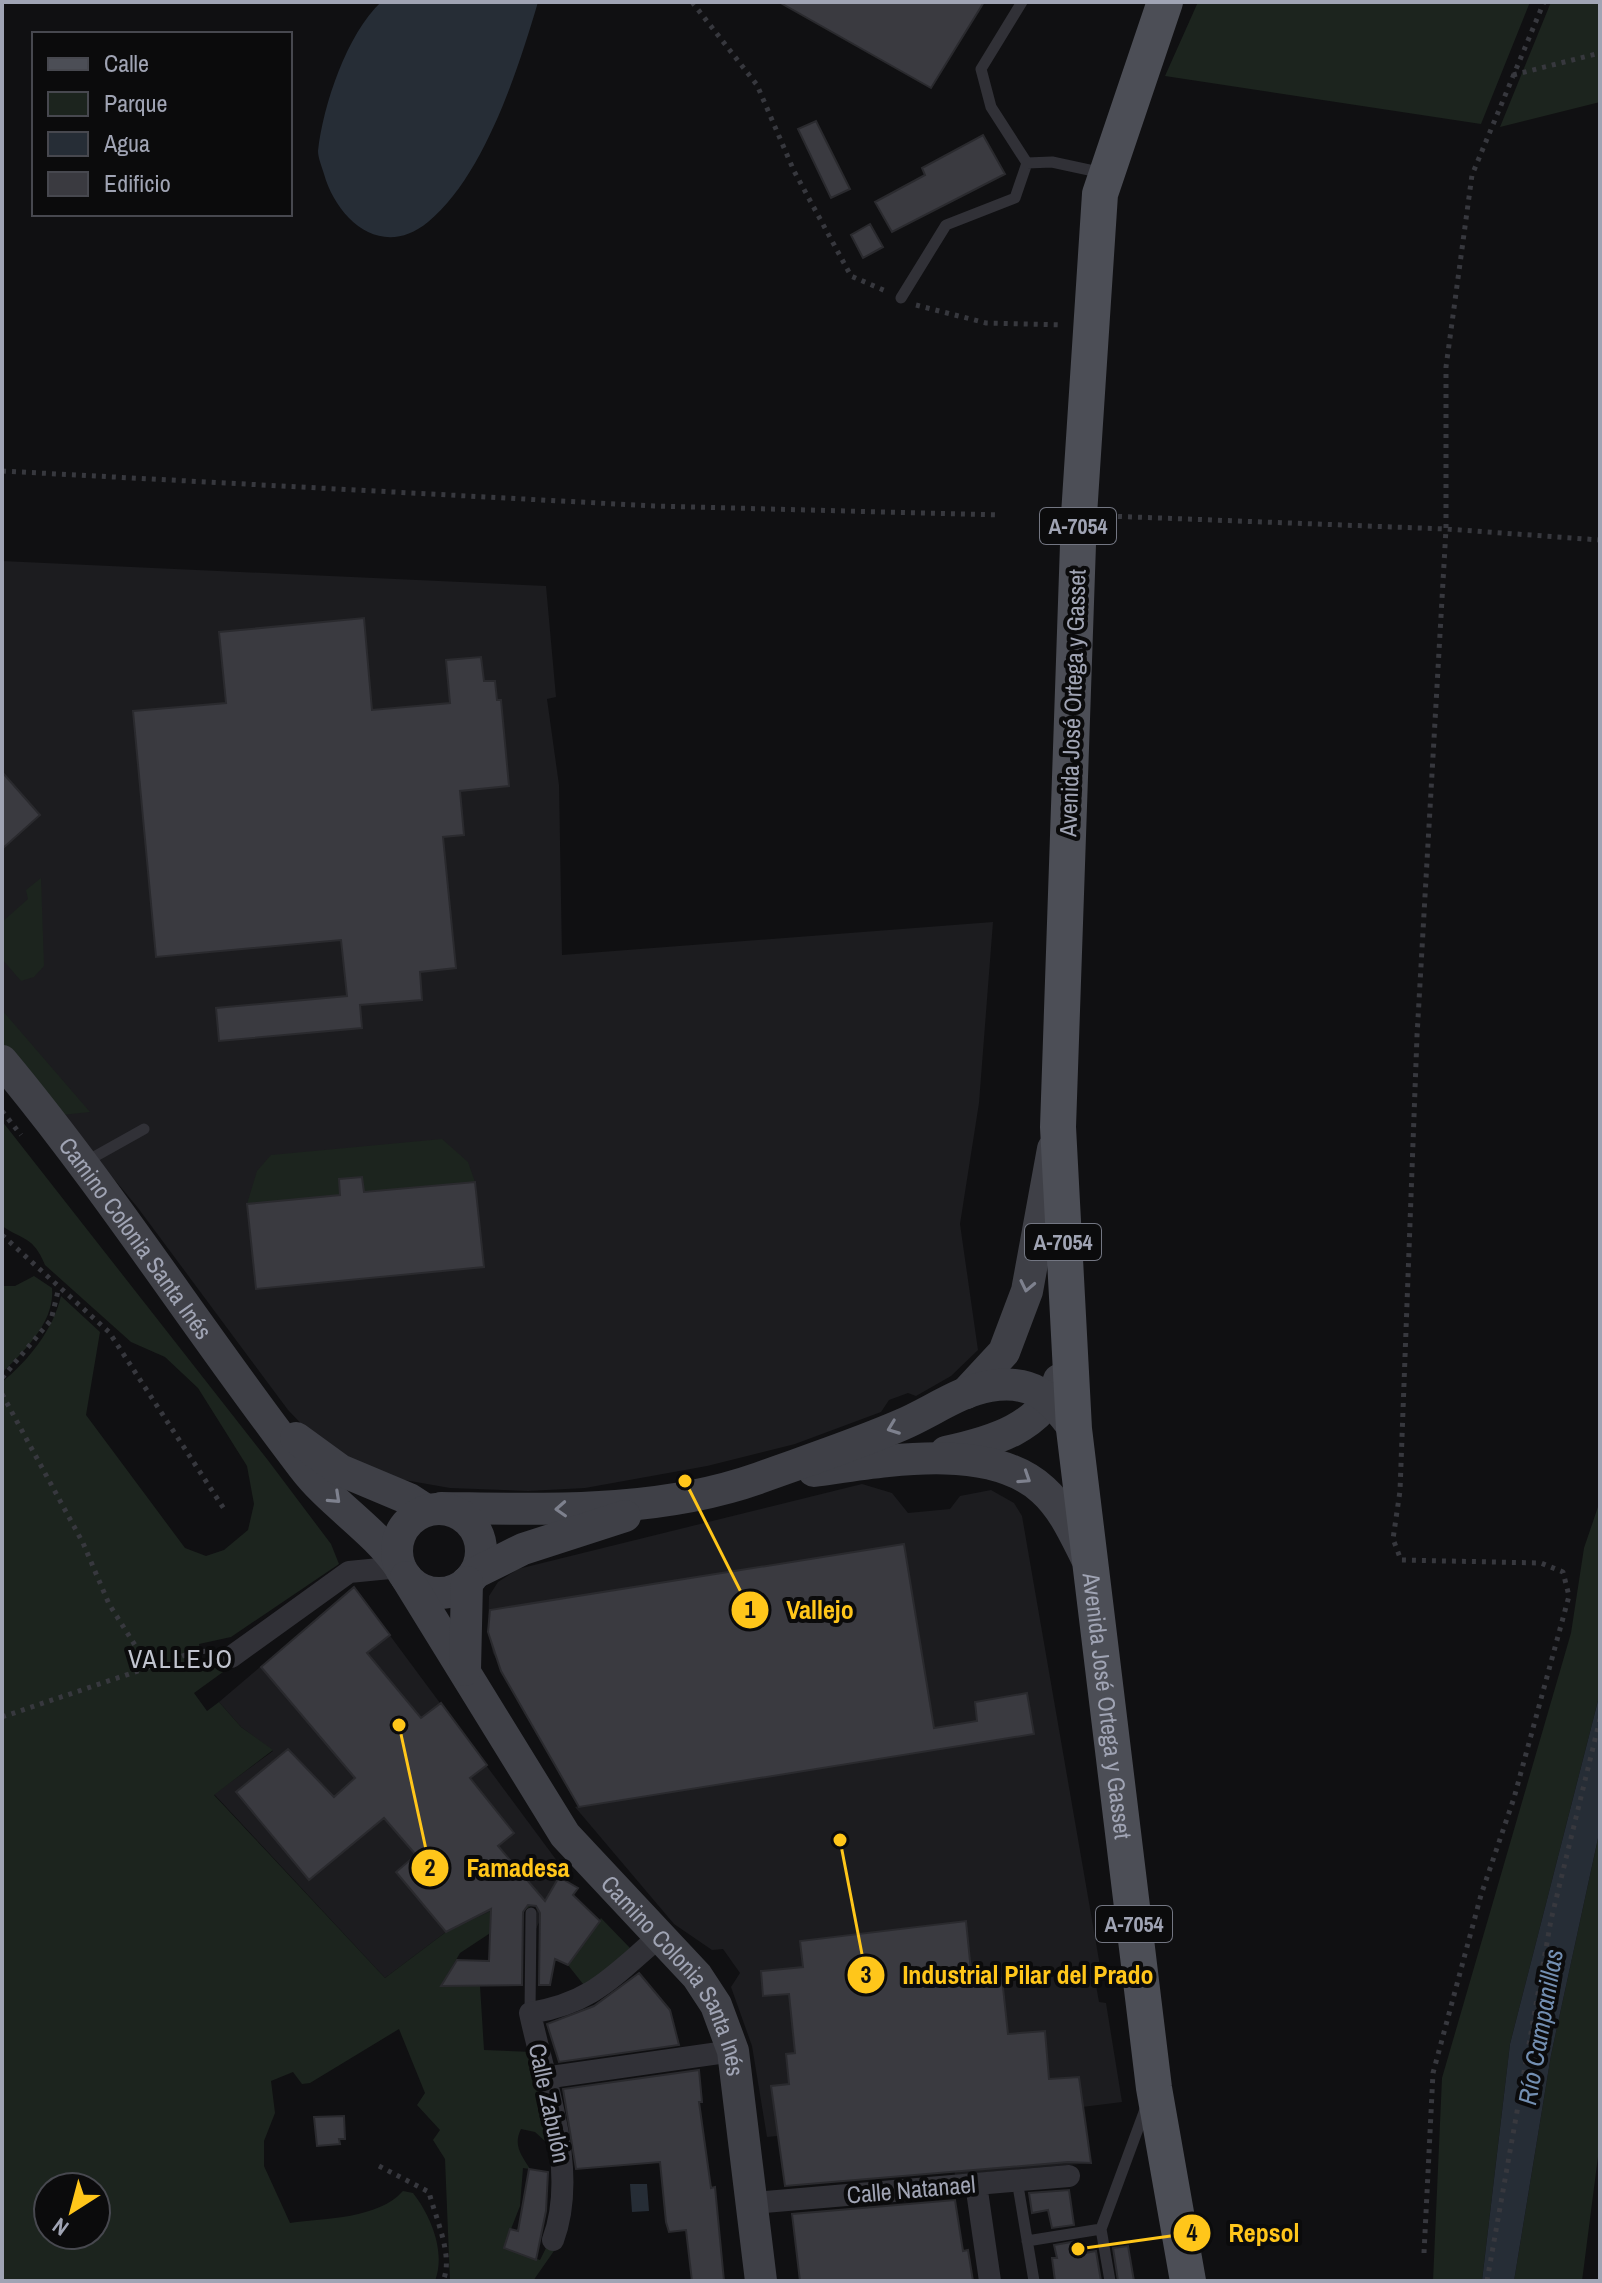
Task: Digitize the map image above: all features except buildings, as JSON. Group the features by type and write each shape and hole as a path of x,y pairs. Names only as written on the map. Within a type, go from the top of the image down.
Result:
{"main road":[{"name":"Avenida José Ortega y Gasset","path":"1165,2 1100,194 1079,515 1058,1127 1074,1429 1154,2088 1188,2281"},
{"name":"Camino Colonia Santa Inés","path":"2,1061 85,1162 305,1470 381,1540 465,1670 565,1835 697,1976 716,2005 733,2051 761,2281"},
{"name":"Avenida José Ortega y Gasset","path":"964,1395 1004,1352 1027,1291 1058,1127"},
{"name":"Camino Colonia Santa Inés","path":"755,1479 916,1459 978,1446 1017,1430 1036,1417 1053,1399 1069,1356"},
{"name":"Camino Colonia Santa Inés","path":"471,1578 523,1549 667,1502 755,1479 902,1425 988,1386 1019,1384 1053,1399"},
{"path":"1053,1399 1074,1429"},
{"name":"Camino Colonia Santa Inés","path":"267,1417 340,1470 434,1509 542,1510 667,1502"},
{"name":"Camino Colonia Santa Inés","path":"916,1459 973,1461 1015,1471 1042,1489 1063,1513 1091,1565"},
{"path":"434,1509 462,1515 479,1535 480,1562 471,1578 458,1589 435,1593 414,1585 403,1572 397,1544 401,1533 415,1515 434,1509"},
{"path":"465,1670 471,1578"}],"street":[{"path":"231,1657 349,1572 403,1572"},
{"path":"530,2013 572,2005 593,1993 660,1936"},
{"name":"Calle Zabulón","path":"530,2013 566,2176 563,2216 553,2240"},
{"path":"544,2078 733,2051"},
{"name":"Calle Natanael","path":"753,2203 1069,2176"},
{"path":"976,2184 990,2281"}],"lane":[{"path":"1022,2 981,69 991,107 1027,163"},
{"path":"1027,163 1052,162 1107,174"},
{"path":"901,298 946,225 1015,198 1027,163"},
{"path":"85,1162 144,1129"},
{"path":"530,2013 531,1913"},
{"path":"1110,2281 1101,2229 1154,2088"},
{"path":"1017,2180 1034,2281"},
{"path":"1027,2241 1101,2229"}],"path":[{"path":"692,2 757,85 794,171 851,276 921,307 986,323 1041,327 1092,322"},
{"path":"1424,2253 1433,2073 1481,1895 1514,1798 1569,1596 1563,1572 1541,1563 1401,1560 1393,1539 1400,1491 1417,1036 1446,529 1446,367 1455,282 1472,175 1544,2"},
{"path":"1513,75 1600,53"},
{"path":"2,471 654,506 1000,515"},
{"path":"1079,515 1446,529 1600,540"},
{"path":"2,1235 109,1332 226,1512"},
{"path":"2,1378 51,1320 59,1287"},
{"path":"2,1394 83,1543 109,1604 150,1669"},
{"path":"2,1717 194,1652 216,1651 231,1657"},
{"path":"1487,2281 1551,1920 1600,1719"},
{"path":"379,2166 429,2192 444,2250 446,2274 443,2281"}],"shaded area":[{"path":"2,561 546,586 556,697 547,699 559,785 562,955 993,922 979,1103 960,1224 978,1350 951,1376 916,1396 908,1393 889,1400 881,1412 795,1444 707,1466 585,1488 528,1491 450,1488 393,1478 350,1461 314,1437 288,1410 138,1208 2,1044"},
{"path":"862,1484 892,1493 908,1513 950,1509 960,1496 991,1490 1014,1503 1022,1516 1100,1966 1094,1974 1099,2002 1106,2003 1122,2102 1082,2107 1091,2163 955,2175 945,2120 767,2137 752,2046 731,1987 740,1973 723,1949 712,1950 674,1924 575,1807 579,1806 493,1653 488,1632 489,1596 498,1582 518,1569"},
{"path":"354,1587 563,1869 536,1929 537,1902 446,1932 385,1978 214,1794 273,1751 241,1727 219,1702"}],"green space":[{"path":"1198,2 1530,2 1481,124 1165,76"},
{"path":"1551,2 1600,2 1600,102 1500,127"},
{"path":"41,878 44,966 34,977 21,981 2,959 2,922 28,899 26,890"},
{"path":"2,1010 90,1112 62,1115 2,1044"},
{"path":"2,1121 267,1459 331,1544 339,1564 231,1637 199,1644 201,1659 223,1672 194,1693 207,1711 219,1702 241,1727 273,1750 214,1795 385,1978 446,1932 538,1889 537,1902 460,1953 443,1982 445,1986 480,1986 484,2050 533,2052 553,2140 546,2142 535,2132 521,2129 518,2145 530,2169 523,2168 520,2206 504,2247 540,2260 547,2246 556,2248 533,2281 450,2281 445,2159 433,2140 440,2130 417,2105 425,2093 399,2029 310,2083 302,2084 293,2072 271,2081 275,2113 264,2141 264,2166 290,2223 366,2212 380,2207 403,2191 413,2193 426,2212 438,2246 435,2281 2,2281 2,1382 39,1344 61,1296 100,1332 86,1415 185,1548 206,1556 224,1550 248,1530 254,1504 247,1466 198,1388 165,1357 131,1342 45,1265 27,1240 2,1226"},
{"path":"442,1139 468,1162 475,1182 364,1192 362,1177 339,1179 340,1195 247,1204 257,1171 271,1155"},
{"path":"34,1276 52,1288 49,1312 37,1335 2,1373 2,1286 15,1286"},
{"path":"1600,1501 1600,1693 1510,2044 1482,2281 1433,2281 1442,2078 1571,1633 1584,1548"},
{"path":"1600,1829 1600,2141 1582,2281 1514,2281 1551,2055"},
{"path":"601,1918 630,1948 587,1989 568,1965"}],"water":[{"path":"381,2 538,2 509,89 466,178 428,222 411,233 394,237 378,236 350,219 330,191 318,151 331,92 347,51"},
{"name":"Río Campanillas","path":"1600,1693 1600,1829 1551,2055 1514,2281 1482,2281 1510,2044"},
{"path":"630,2184 647,2184 649,2211 632,2212"}],"place":[{"name":"Vallejo","path":"685,1481"},
{"name":"Famadesa","path":"399,1725"},
{"name":"Industrial Pilar del Prado","path":"840,1840"},
{"name":"Repsol","path":"1078,2249"}],"district":[{"name":"VALLEJO","path":"181,1658"}]}
